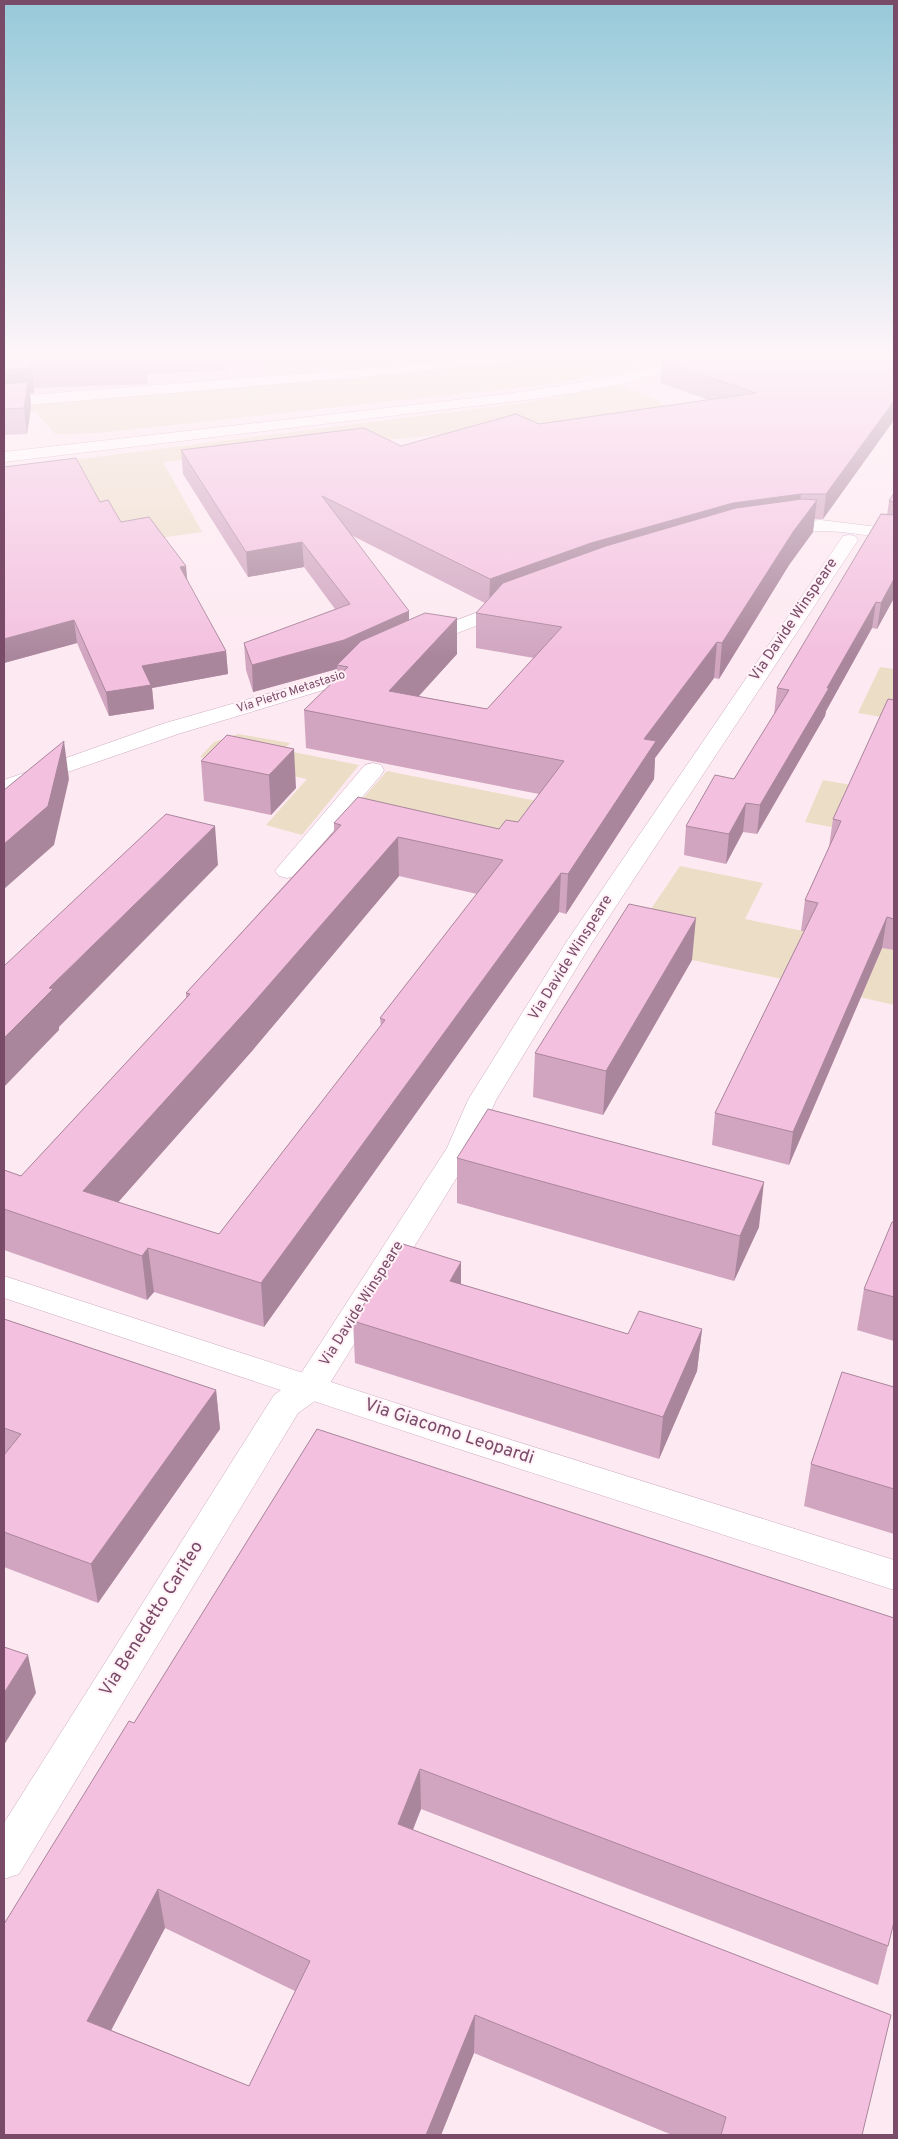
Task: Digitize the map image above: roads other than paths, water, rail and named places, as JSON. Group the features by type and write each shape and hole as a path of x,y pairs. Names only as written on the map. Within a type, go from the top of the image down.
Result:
{"street":[{"path":"760,530 798,525 824,525 894,534"},
{"name":"Via Davide Winspeare","path":"310,1387 461,1148 482,1100 580,941 849,540"},
{"name":"Via Pietro Metastasio","path":"4,787 170,729 333,681 460,624 524,601"},
{"path":"287,871 373,770"},
{"name":"Via Giacomo Leopardi","path":"4,1287 442,1431 894,1575"},
{"name":"Via Benedetto Cariteo","path":"4,1860 286,1404 310,1387"}]}
